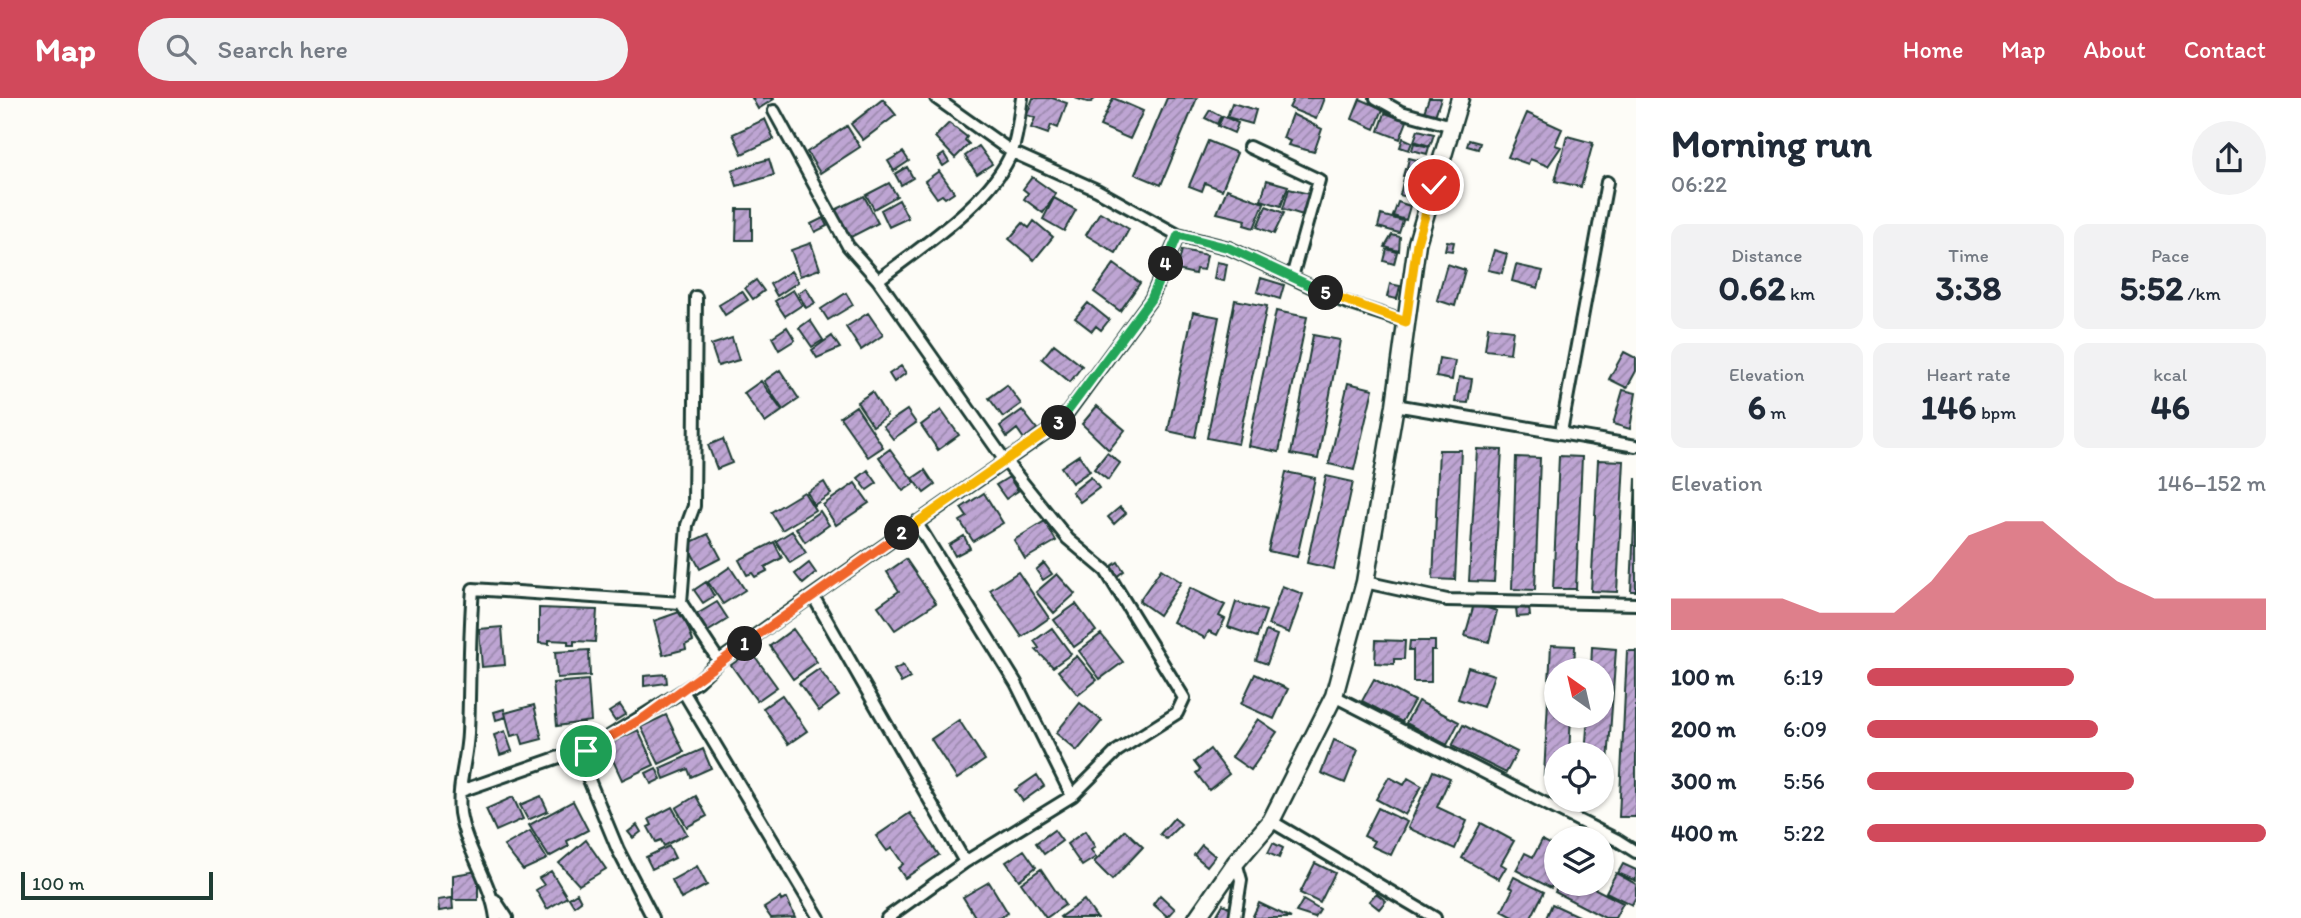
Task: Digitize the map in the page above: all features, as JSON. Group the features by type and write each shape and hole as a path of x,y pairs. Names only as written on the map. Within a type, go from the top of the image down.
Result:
{"street":[{"path":"936,98 1012,152 1097,190 1178,235 1229,248 1342,300 1406,322"},
{"path":"878,281 970,208 1012,152 1022,98"},
{"path":"1376,98 1401,112 1452,126"},
{"path":"1197,918 1236,862 1271,821 1334,696 1365,582 1395,405 1417,243 1460,98"},
{"path":"774,111 833,224 878,281 1006,462 1068,539 1106,572 1184,698 1177,713 1117,751 1072,796 965,862 887,918"},
{"path":"1249,147 1319,180 1292,277"},
{"path":"1561,432 1607,182"},
{"path":"461,792 591,746 645,717 683,691 719,661 1060,423 1151,299 1178,235"},
{"path":"696,297 694,506 687,525 681,603 719,661"},
{"path":"1395,405 1636,446"},
{"path":"916,523 1016,683 1072,796"},
{"path":"1365,582 1447,600 1636,604"},
{"path":"507,918 476,862 460,812 468,734 468,656 473,589 681,603"},
{"path":"813,596 965,862"},
{"path":"683,691 819,918"},
{"path":"1334,696 1618,840 1636,852"},
{"path":"591,746 582,763 618,850 653,918"},
{"path":"1271,821 1435,918"},
{"path":"1235,918 1241,880 1236,862"},
{"path":"494,898 496,918"}],"building":[{"path":"752,98 774,98 774,99 758,109"},
{"path":"1033,98 1052,98 1067,103 1058,128 1051,125 1048,134 1031,128 1035,118 1027,115"},
{"path":"1075,98 1096,98 1090,103"},
{"path":"1113,98 1143,111 1130,139 1100,126"},
{"path":"1167,98 1197,98 1161,185 1135,174"},
{"path":"1294,98 1324,98 1316,119 1289,108"},
{"path":"1429,98 1441,98 1435,116 1424,112"},
{"path":"883,99 896,115 863,140 851,124"},
{"path":"1360,99 1383,109 1375,129 1352,119"},
{"path":"1232,103 1256,110 1252,124 1227,117"},
{"path":"1210,110 1221,116 1217,124 1205,118"},
{"path":"1385,113 1407,121 1400,139 1379,131"},
{"path":"1527,113 1562,129 1555,145 1561,147 1548,166 1530,159 1528,164 1508,157"},
{"path":"1292,114 1322,129 1314,152 1288,145 1290,141 1283,138"},
{"path":"1223,116 1238,123 1234,133 1218,126"},
{"path":"765,119 774,139 742,154 733,134"},
{"path":"949,123 967,137 965,140 969,144 955,158 935,137"},
{"path":"847,126 860,147 820,173 807,152"},
{"path":"1418,130 1434,134 1430,146 1414,141"},
{"path":"1567,136 1593,143 1581,187 1555,181"},
{"path":"1403,138 1412,142 1409,150 1400,147"},
{"path":"1469,140 1480,143 1478,149 1467,146"},
{"path":"1208,141 1237,153 1222,190 1205,183 1202,191 1189,186"},
{"path":"1414,143 1429,147 1427,154 1412,150"},
{"path":"979,146 992,164 977,174 965,156"},
{"path":"903,152 909,161 894,171 888,161"},
{"path":"944,154 949,162 943,166 938,158"},
{"path":"1409,158 1425,162 1423,171 1407,167"},
{"path":"769,159 774,175 737,186 732,170"},
{"path":"907,167 913,178 901,185 895,174"},
{"path":"1405,169 1420,172 1418,180 1403,176"},
{"path":"939,171 954,192 945,198 942,195 937,198 925,181"},
{"path":"1032,177 1056,194 1043,213 1024,199 1028,193 1023,189"},
{"path":"1404,178 1418,181 1414,199 1400,195"},
{"path":"1267,180 1288,186 1281,206 1261,200"},
{"path":"889,183 897,196 874,209 866,195"},
{"path":"1227,189 1264,203 1254,228 1244,225 1246,220 1217,213"},
{"path":"1289,189 1309,194 1303,215 1283,209"},
{"path":"864,196 878,223 849,238 835,210"},
{"path":"1054,198 1076,210 1064,231 1043,219"},
{"path":"899,200 908,218 889,227 881,210"},
{"path":"1398,202 1410,206 1406,220 1393,216"},
{"path":"1266,206 1284,213 1274,234 1257,227"},
{"path":"737,209 752,209 752,240 736,240"},
{"path":"1100,212 1129,229 1116,253 1086,235"},
{"path":"1381,215 1403,221 1399,233 1378,227"},
{"path":"823,218 827,226 815,232 811,224"},
{"path":"1034,221 1053,237 1034,260 1009,239 1023,223 1029,228"},
{"path":"1392,235 1400,237 1399,251 1385,247"},
{"path":"1447,241 1454,242 1452,251 1445,250"},
{"path":"811,243 820,269 800,276 791,250"},
{"path":"1387,249 1397,252 1394,264 1384,261"},
{"path":"1182,250 1207,255 1204,270 1196,269 1195,274 1177,270"},
{"path":"1494,250 1507,254 1502,273 1488,270"},
{"path":"1217,262 1227,264 1224,281 1214,279"},
{"path":"1114,264 1140,283 1120,311 1094,292"},
{"path":"1447,264 1465,270 1455,306 1437,300"},
{"path":"1516,265 1543,271 1538,288 1512,281"},
{"path":"791,271 798,282 777,296 770,284"},
{"path":"1261,278 1284,285 1280,299 1257,292"},
{"path":"756,280 764,291 753,299 745,288"},
{"path":"1390,284 1400,286 1397,299 1387,297"},
{"path":"806,288 815,303 806,308 798,293"},
{"path":"793,290 802,305 785,316 775,301"},
{"path":"742,291 748,300 725,315 719,305"},
{"path":"846,293 853,305 828,320 821,309"},
{"path":"1235,300 1267,306 1238,444 1207,438"},
{"path":"1088,303 1109,320 1101,330 1096,326 1092,331 1075,318"},
{"path":"1276,311 1307,317 1279,452 1248,446"},
{"path":"1193,312 1219,317 1195,437 1168,431"},
{"path":"868,313 883,335 861,350 846,327"},
{"path":"810,320 823,340 812,347 799,328"},
{"path":"787,327 795,340 779,350 772,337"},
{"path":"1488,327 1513,330 1510,353 1485,350"},
{"path":"1313,335 1340,340 1318,459 1291,454"},
{"path":"832,336 840,348 817,358 812,350"},
{"path":"732,338 739,360 718,366 711,345"},
{"path":"1054,344 1082,366 1070,382 1042,359"},
{"path":"1624,352 1636,358 1636,371 1627,388 1609,379"},
{"path":"1439,358 1455,361 1452,380 1436,377"},
{"path":"901,366 906,373 894,382 889,374"},
{"path":"780,370 799,399 783,410 764,381"},
{"path":"1459,377 1472,379 1468,403 1455,402"},
{"path":"761,381 782,411 765,423 744,393"},
{"path":"1348,383 1373,389 1354,470 1329,464"},
{"path":"1007,385 1021,404 1003,417 989,398"},
{"path":"1623,390 1636,393 1630,429 1613,424"},
{"path":"872,392 887,416 873,426 857,402"},
{"path":"856,406 883,447 868,457 840,417"},
{"path":"1097,406 1125,430 1109,450 1082,424"},
{"path":"907,410 916,423 893,439 883,426"},
{"path":"941,410 959,435 938,450 921,425"},
{"path":"1022,410 1037,429 1024,439 1017,429 1007,437 1000,426"},
{"path":"723,439 732,463 717,469 708,445"},
{"path":"890,449 915,483 903,491 879,457"},
{"path":"1477,449 1502,450 1494,582 1469,581"},
{"path":"1439,450 1461,450 1455,580 1433,579"},
{"path":"1107,453 1120,463 1108,480 1094,469"},
{"path":"1079,455 1090,471 1072,483 1061,467"},
{"path":"1559,456 1582,457 1576,589 1553,589"},
{"path":"1516,457 1540,458 1535,590 1512,589"},
{"path":"1598,460 1624,461 1617,592 1591,591"},
{"path":"868,470 877,483 867,490 858,478"},
{"path":"925,470 935,485 924,493 913,478"},
{"path":"1286,472 1315,478 1297,557 1268,551"},
{"path":"1326,476 1353,482 1334,569 1307,563"},
{"path":"1009,477 1018,491 1006,499 996,485"},
{"path":"1091,477 1099,488 1080,502 1072,492"},
{"path":"1636,478 1636,591 1631,591"},
{"path":"824,482 831,494 814,505 807,492"},
{"path":"855,483 869,503 836,525 823,505"},
{"path":"804,492 815,510 782,530 771,512"},
{"path":"984,493 1003,523 973,541 960,521 967,517 961,508"},
{"path":"1120,507 1126,513 1114,524 1108,517"},
{"path":"820,511 829,525 805,542 796,528"},
{"path":"1045,521 1056,541 1025,559 1014,540"},
{"path":"792,531 806,553 790,563 776,541"},
{"path":"708,534 721,558 700,569 687,544"},
{"path":"964,536 970,548 955,556 949,545"},
{"path":"774,542 782,558 765,567 767,571 755,577 752,573 747,575 739,560"},
{"path":"906,559 936,603 895,630 878,606 899,591 887,572"},
{"path":"1118,562 1124,571 1116,577 1109,568"},
{"path":"809,563 816,573 803,584 795,574"},
{"path":"1044,563 1052,574 1043,580 1036,570"},
{"path":"730,567 745,590 723,604 708,582"},
{"path":"1161,569 1181,582 1159,615 1139,601"},
{"path":"1018,572 1049,618 1022,637 990,590"},
{"path":"1057,574 1075,594 1054,613 1036,592"},
{"path":"706,582 714,596 703,603 694,590"},
{"path":"1282,586 1303,594 1289,633 1268,625"},
{"path":"1190,588 1225,605 1219,616 1225,619 1217,635 1209,631 1205,638 1173,622"},
{"path":"717,602 728,619 707,632 697,614"},
{"path":"1236,602 1266,611 1257,637 1228,627"},
{"path":"1076,604 1096,631 1074,647 1054,620"},
{"path":"1474,604 1497,611 1489,642 1465,636"},
{"path":"1529,607 1530,616 1517,617 1516,608"},
{"path":"539,608 597,610 595,642 574,641 574,645 568,645 568,641 549,640 549,644 539,643"},
{"path":"682,611 693,641 685,645 686,649 663,655 654,621"},
{"path":"502,627 505,665 482,667 479,629"},
{"path":"1052,628 1071,654 1053,667 1036,650 1039,648 1034,641"},
{"path":"793,629 817,662 793,679 770,646"},
{"path":"1266,631 1277,635 1267,664 1256,660"},
{"path":"1101,634 1123,662 1100,679 1079,651"},
{"path":"1376,640 1405,641 1404,659 1394,659 1394,664 1375,663"},
{"path":"1410,641 1435,641 1435,650 1431,650 1431,682 1413,682 1413,650 1409,650"},
{"path":"1551,645 1575,646 1574,658 1550,658"},
{"path":"1592,647 1616,649 1614,677 1614,658 1592,658"},
{"path":"589,650 590,676 557,678 555,652"},
{"path":"751,651 777,687 757,701 731,665"},
{"path":"1627,651 1636,651 1636,817 1619,817"},
{"path":"1077,656 1097,680 1078,695 1058,671"},
{"path":"903,665 910,678 901,683 894,670"},
{"path":"1468,667 1494,675 1483,707 1458,699"},
{"path":"819,669 839,696 819,711 799,683"},
{"path":"666,674 667,683 644,686 644,676"},
{"path":"1255,674 1288,689 1274,719 1241,704"},
{"path":"1374,679 1414,701 1402,722 1362,701"},
{"path":"588,680 591,721 557,726 553,683"},
{"path":"782,695 807,731 788,744 763,708"},
{"path":"1418,701 1459,722 1447,745 1406,723"},
{"path":"1080,703 1102,721 1077,751 1056,733"},
{"path":"534,705 542,739 523,744 520,734 511,736 505,713"},
{"path":"620,705 626,714 615,721 609,712"},
{"path":"504,709 506,717 496,720 494,712"},
{"path":"666,715 684,752 659,764 641,727"},
{"path":"1258,719 1277,732 1251,770 1232,757"},
{"path":"959,720 985,760 957,779 931,739"},
{"path":"1463,725 1517,752 1506,773 1452,746"},
{"path":"1547,728 1570,728 1570,742 1546,742"},
{"path":"1587,728 1610,728 1609,742 1586,742"},
{"path":"638,730 654,765 622,780 606,745"},
{"path":"505,731 512,751 500,755 494,735"},
{"path":"1334,740 1358,750 1345,783 1321,773"},
{"path":"703,749 711,768 691,777 688,769 664,779 660,768"},
{"path":"1210,749 1229,774 1209,790 1196,773 1200,770 1194,762"},
{"path":"656,768 661,779 651,784 646,773"},
{"path":"1433,771 1450,778 1437,807 1467,821 1455,849 1408,828"},
{"path":"1037,775 1044,786 1023,801 1015,790"},
{"path":"1389,777 1404,785 1408,778 1422,786 1405,815 1376,799"},
{"path":"541,796 548,811 528,820 520,805"},
{"path":"696,796 707,816 687,827 676,808"},
{"path":"513,797 523,819 496,831 486,809"},
{"path":"573,801 588,830 567,841 569,846 549,857 529,825"},
{"path":"672,807 687,834 664,846 661,840 656,842 648,827 652,825 649,819"},
{"path":"1378,808 1407,822 1391,855 1371,846 1374,841 1364,836"},
{"path":"910,813 939,855 905,878 898,868 903,864 892,848 887,851 876,836"},
{"path":"1174,818 1181,824 1166,839 1160,834"},
{"path":"1481,823 1514,841 1501,864 1506,867 1499,879 1462,858"},
{"path":"637,825 641,832 633,838 628,832"},
{"path":"1054,830 1062,841 1044,854 1036,843"},
{"path":"1125,830 1143,847 1112,880 1094,862"},
{"path":"530,831 547,859 523,870 504,846"},
{"path":"1085,831 1095,847 1091,850 1096,857 1082,866 1067,844"},
{"path":"586,840 606,869 579,885 559,863"},
{"path":"1542,840 1544,841 1544,884 1516,870 1525,853 1533,857"},
{"path":"1273,843 1283,848 1279,858 1268,853"},
{"path":"1202,845 1215,856 1207,866 1194,855"},
{"path":"669,846 675,858 652,869 646,857"},
{"path":"1024,850 1036,867 1019,880 1006,862"},
{"path":"1315,863 1335,873 1320,903 1300,893"},
{"path":"1623,864 1636,870 1636,881 1618,873"},
{"path":"697,866 707,885 681,899 672,880"},
{"path":"1041,869 1065,905 1046,918 1021,883"},
{"path":"478,871 478,900 453,900 453,875"},
{"path":"551,871 567,897 547,909 536,890 544,885 539,878"},
{"path":"1616,873 1636,884 1636,897 1632,905 1614,896"},
{"path":"1514,877 1544,892 1531,918 1515,918 1502,911 1513,889 1509,887"},
{"path":"989,882 1008,913 999,918 976,918 963,897"},
{"path":"577,893 581,901 574,906 569,898"},
{"path":"1376,893 1386,901 1379,909 1369,901"},
{"path":"1160,895 1175,909 1168,917 1153,904"},
{"path":"1563,896 1609,896 1623,903 1615,918 1605,918"},
{"path":"452,898 453,909 439,911 438,900"},
{"path":"780,898 781,901 787,898 795,917 771,918 764,908"},
{"path":"1084,900 1097,918 1060,917"},
{"path":"1303,900 1320,910 1315,918 1296,912"},
{"path":"1259,903 1291,918 1252,918"},
{"path":"1223,904 1232,909 1228,918 1215,918"},
{"path":"1552,904 1578,916 1577,918 1546,918"}],"route":[{"path":"586,751 645,717 697,682 733,651 1060,423 1151,299 1178,235 1229,248 1342,300 1406,322 1417,243 1434,185"}]}
